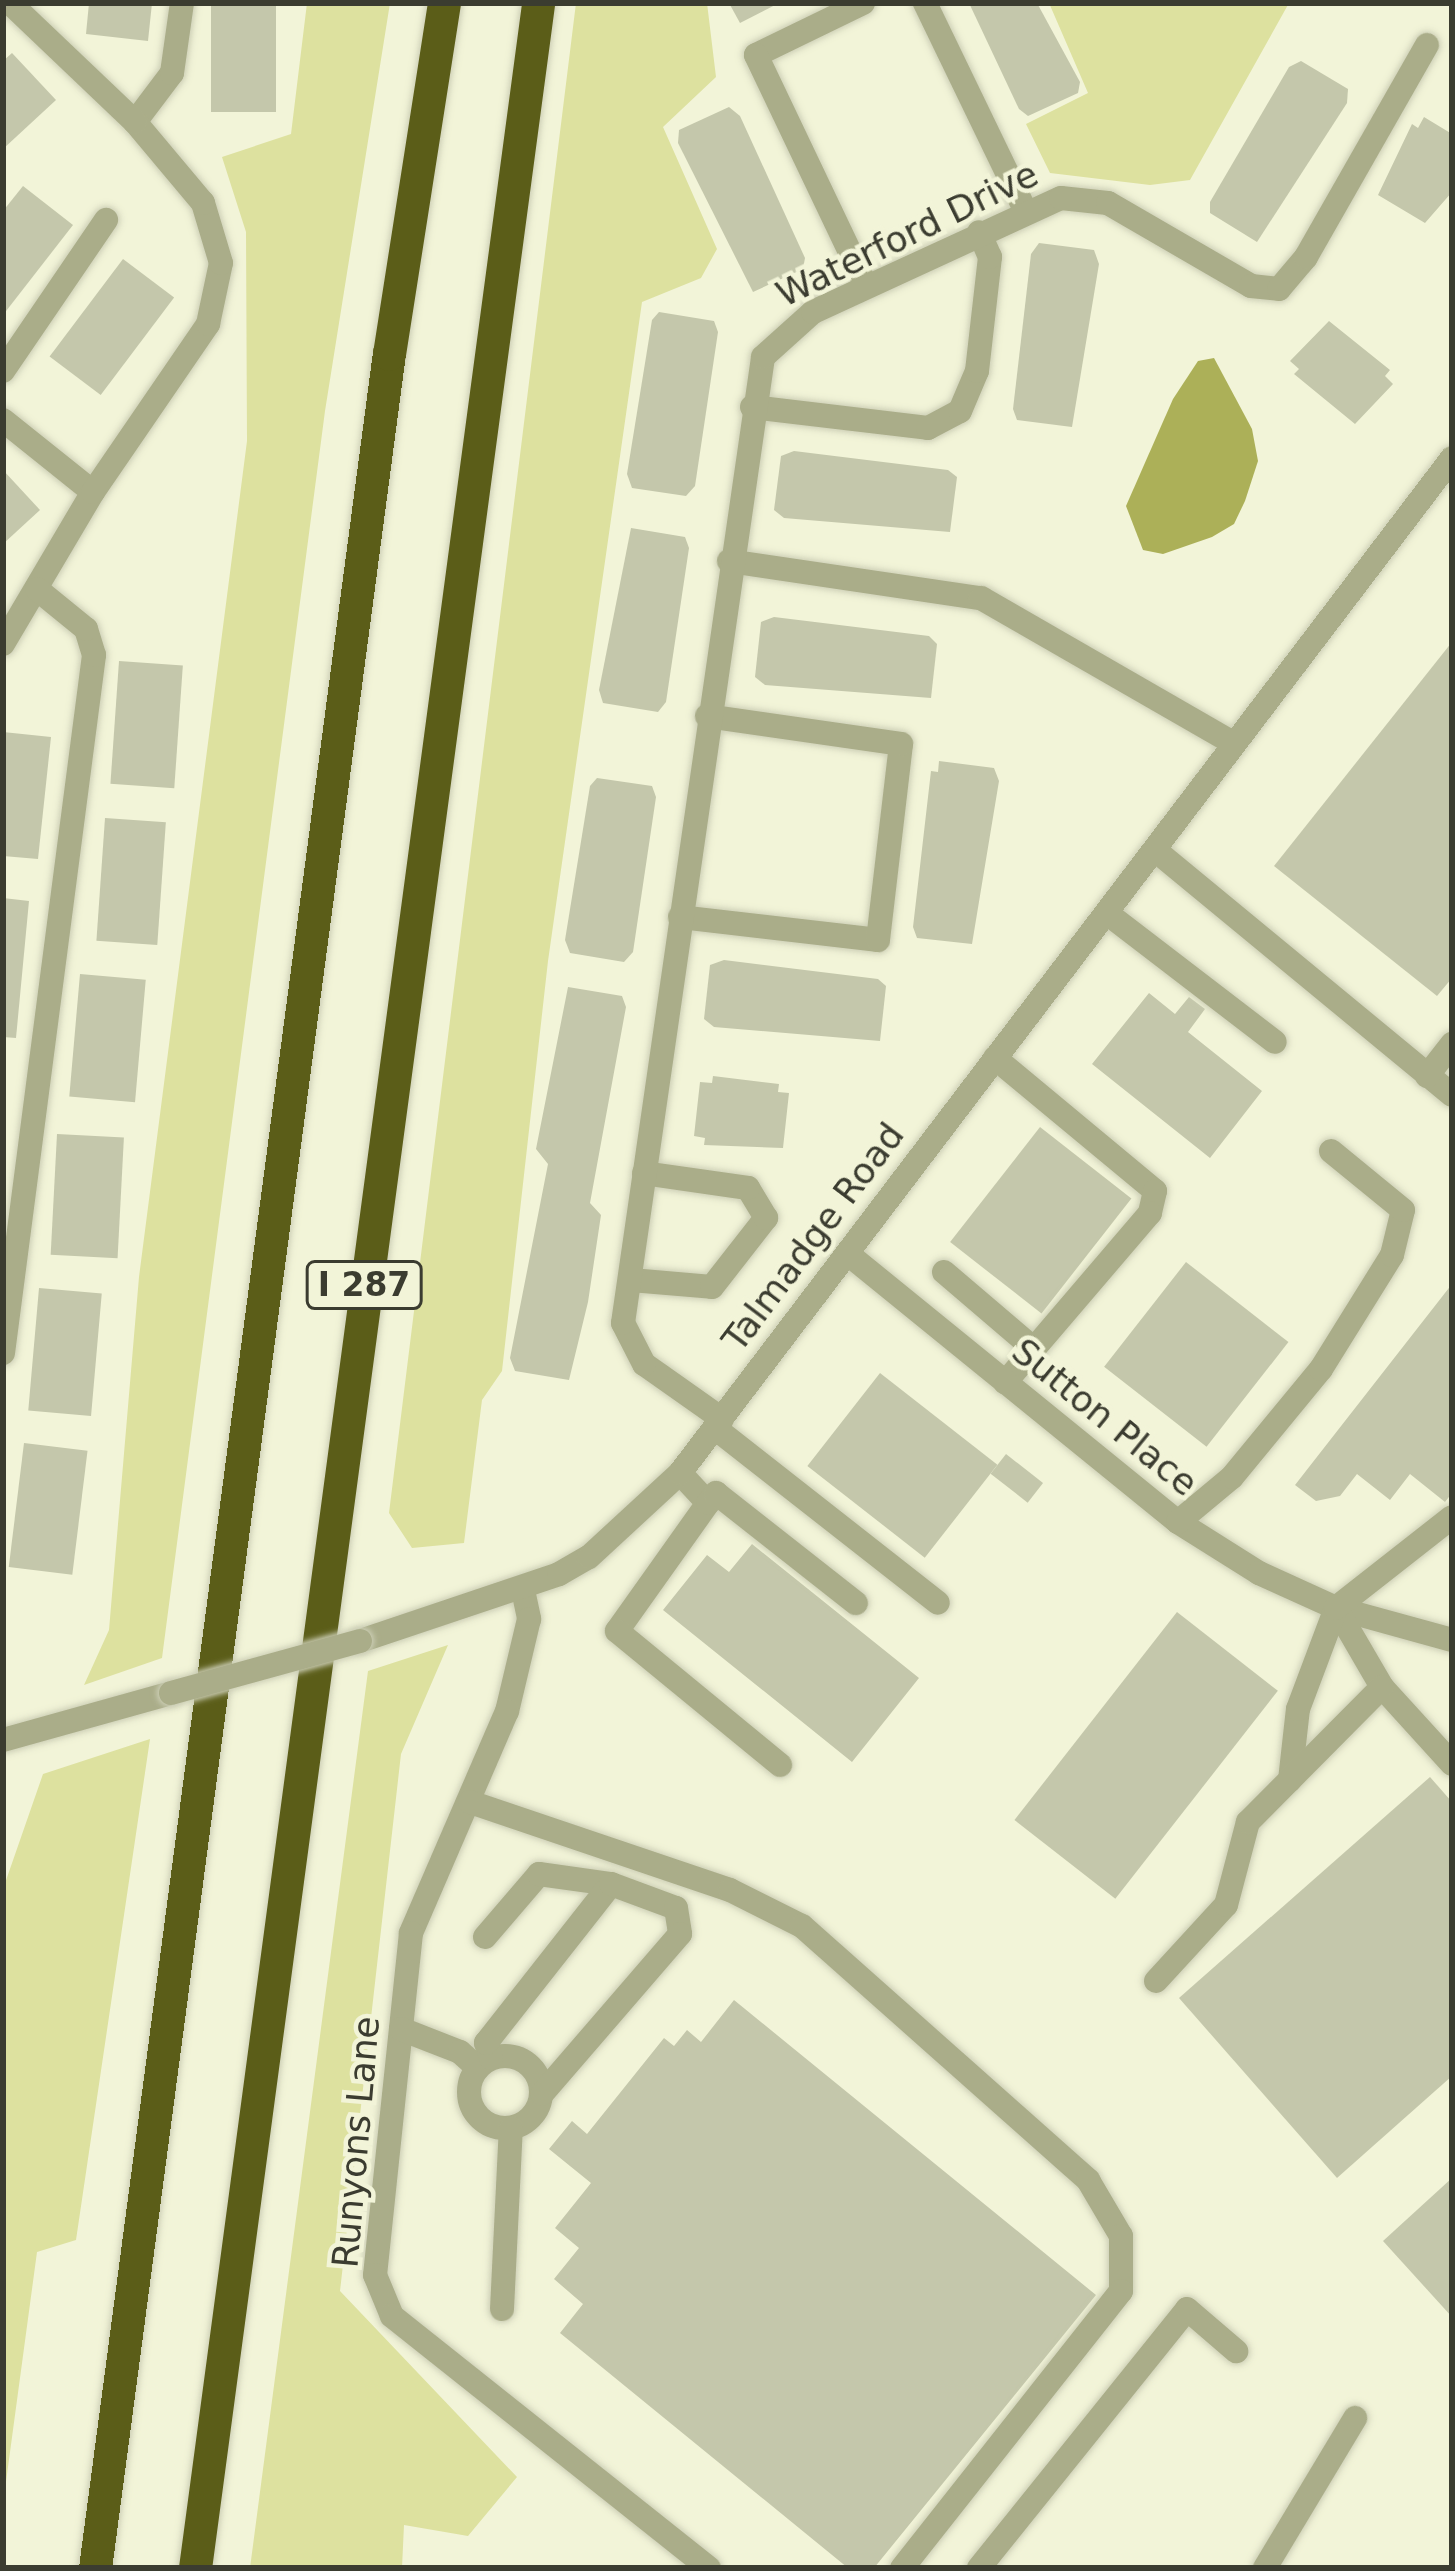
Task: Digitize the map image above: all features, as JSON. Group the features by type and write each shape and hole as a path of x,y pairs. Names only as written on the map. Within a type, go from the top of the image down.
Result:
{"highway":[{"name":"I 287","path":"95,2568 386,378 444,3"},
{"name":"I 287","path":"195,2568 538,3"}],"street":[{"path":"135,122 172,74 182,3"},
{"path":"862,3 756,55 866,286"},
{"path":"926,3 1025,210"},
{"path":"3,644 93,492 208,324 221,263 203,203 135,122 9,8"},
{"name":"Waterford Drive","path":"719,1424 630,1349 623,1323 753,379 781,332 866,286 1025,210 1061,198 1108,203 1251,286 1279,289 1306,257 1427,45"},
{"path":"3,371 106,220"},
{"path":"752,407 928,428 960,411 977,371 990,257 979,232"},
{"path":"3,419 93,492"},
{"name":"Talmadge Road","path":"3,1740 360,1641 523,1590 589,1557 680,1473 719,1424 1108,914 1230,741 1452,458"},
{"path":"1418,501 1452,481"},
{"path":"729,561 981,598 1230,741"},
{"path":"3,1353 94,655 86,629 37,590"},
{"path":"680,917 878,940 901,744 707,716"},
{"path":"1155,850 1452,1096"},
{"path":"1108,914 1275,1042"},
{"path":"1426,1076 1452,1045"},
{"path":"995,1058 1155,1191 1150,1213 1005,1383"},
{"path":"1178,1522 1232,1478 1321,1369 1392,1255 1403,1210 1331,1151"},
{"path":"631,1280 712,1287 766,1218 748,1188 644,1173"},
{"name":"Sutton Place","path":"848,1254 1178,1522 1259,1573 1336,1608 1452,1640"},
{"path":"944,1272 1034,1349"},
{"path":"719,1424 938,1604"},
{"path":"680,1473 708,1503"},
{"path":"780,1765 617,1631 716,1493 856,1603"},
{"path":"1290,1780 1298,1709 1336,1608 1452,1517"},
{"name":"Runyons Lane","path":"523,1590 527,1634 507,1711 411,1934 375,2275 392,2316 709,2568"},
{"path":"1336,1608 1382,1687 1452,1764"},
{"path":"1156,1981 1226,1905 1248,1822 1382,1687"},
{"path":"470,1802 730,1890 802,1926 1088,2180 1121,2236 1121,2291 902,2568"},
{"path":"485,1937 539,1874 611,1885 676,1908 680,1934 542,2094 532,2117 511,2128 492,2126 471,2105 485,2063 486,2043 611,1885"},
{"path":"401,2029 485,2063 526,2062 542,2094"},
{"path":"502,2309 511,2128"},
{"path":"979,2568 1187,2309 1237,2351"},
{"path":"1265,2568 1354,2418"}],"shaded area":[{"path":"307,3 390,3 325,411 162,1658 84,1685 109,1630 139,1277 247,441 246,232 222,157 291,134"},
{"path":"576,3 707,3 716,77 663,127 717,249 701,278 642,302 548,961 502,1371 482,1400 464,1543 412,1548 389,1513"},
{"path":"1049,3 1289,3 1190,180 1150,185 1050,173 1026,124 1088,93"},
{"path":"1214,358 1252,429 1258,461 1245,501 1234,524 1212,537 1163,554 1143,550 1126,506 1173,399 1198,361"},
{"path":"448,1645 401,1754 340,2291 517,2477 468,2536 404,2525 402,2568 250,2568 368,1671"},
{"path":"150,1739 76,2240 37,2252 3,2504 3,1889 43,1774"}],"building":[{"path":"89,3 152,3 148,41 86,34"},
{"path":"211,3 276,3 276,112 211,112"},
{"path":"729,3 779,3 740,23"},
{"path":"969,3 1037,3 1080,82 1078,93 1028,116 1019,109"},
{"path":"12,53 56,100 3,149 3,61"},
{"path":"1301,61 1348,89 1347,103 1257,242 1210,213 1210,202 1289,67"},
{"path":"729,107 740,116 805,258 803,269 753,292 678,143 679,130"},
{"path":"1424,117 1452,134 1452,192 1425,223 1378,195 1412,124 1418,128"},
{"path":"23,186 73,225 3,315 3,211"},
{"path":"1039,243 1094,250 1099,264 1072,427 1017,420 1013,409 1031,254"},
{"path":"123,259 174,298 101,395 50,356"},
{"path":"659,312 714,321 718,332 695,486 686,496 632,488 627,474 652,320"},
{"path":"1329,321 1390,370 1385,376 1393,384 1355,424 1294,374 1299,369 1290,361"},
{"path":"794,451 948,470 957,477 950,532 784,518 774,510 781,456"},
{"path":"3,470 40,510 3,544"},
{"path":"631,528 685,537 689,548 666,702 658,712 603,703 599,690"},
{"path":"774,617 929,636 937,644 931,698 765,685 755,677 761,622"},
{"path":"1452,642 1452,978 1437,996 1274,866"},
{"path":"119,661 183,665 174,788 110,784"},
{"path":"3,732 51,737 38,859 3,856"},
{"path":"939,761 994,768 999,781 972,944 917,938 913,927 931,771 938,772"},
{"path":"597,778 652,786 656,797 633,952 624,962 570,953 565,940 590,786"},
{"path":"105,818 166,822 157,945 96,941"},
{"path":"3,898 29,901 16,1038 3,1037"},
{"path":"724,960 878,979 886,986 880,1041 714,1027 704,1019 710,965"},
{"path":"80,974 146,980 135,1102 69,1097"},
{"path":"568,987 622,996 626,1007 590,1203 601,1215 588,1302 569,1380 515,1371 510,1358 548,1164 536,1149"},
{"path":"1149,993 1175,1014 1189,997 1205,1009 1188,1032 1262,1091 1210,1158 1092,1064"},
{"path":"713,1076 779,1084 778,1092 789,1093 783,1148 704,1145 705,1138 694,1136 700,1082 712,1083"},
{"path":"1040,1127 1131,1198 1042,1313 950,1242"},
{"path":"57,1134 124,1138 118,1258 51,1255"},
{"path":"1186,1262 1288,1342 1207,1447 1104,1367"},
{"path":"1452,1284 1452,1493 1445,1502 1410,1474 1390,1500 1357,1474 1340,1496 1316,1501 1295,1485"},
{"path":"39,1288 102,1293 91,1416 28,1411"},
{"path":"880,1373 997,1465 925,1558 807,1466"},
{"path":"24,1443 88,1451 72,1575 9,1567"},
{"path":"1006,1454 1043,1483 1028,1503 991,1474"},
{"path":"752,1544 919,1678 852,1762 663,1610 707,1555 729,1572"},
{"path":"1177,1612 1278,1691 1115,1899 1014,1820"},
{"path":"1430,1777 1452,1802 1452,2076 1337,2178 1179,1998"},
{"path":"734,2000 1096,2295 874,2568 848,2568 560,2333 583,2304 554,2279 579,2248 555,2228 591,2183 549,2149 572,2121 587,2134 664,2038 674,2046 687,2030 701,2042"},
{"path":"1452,2178 1452,2317 1383,2241"}]}
